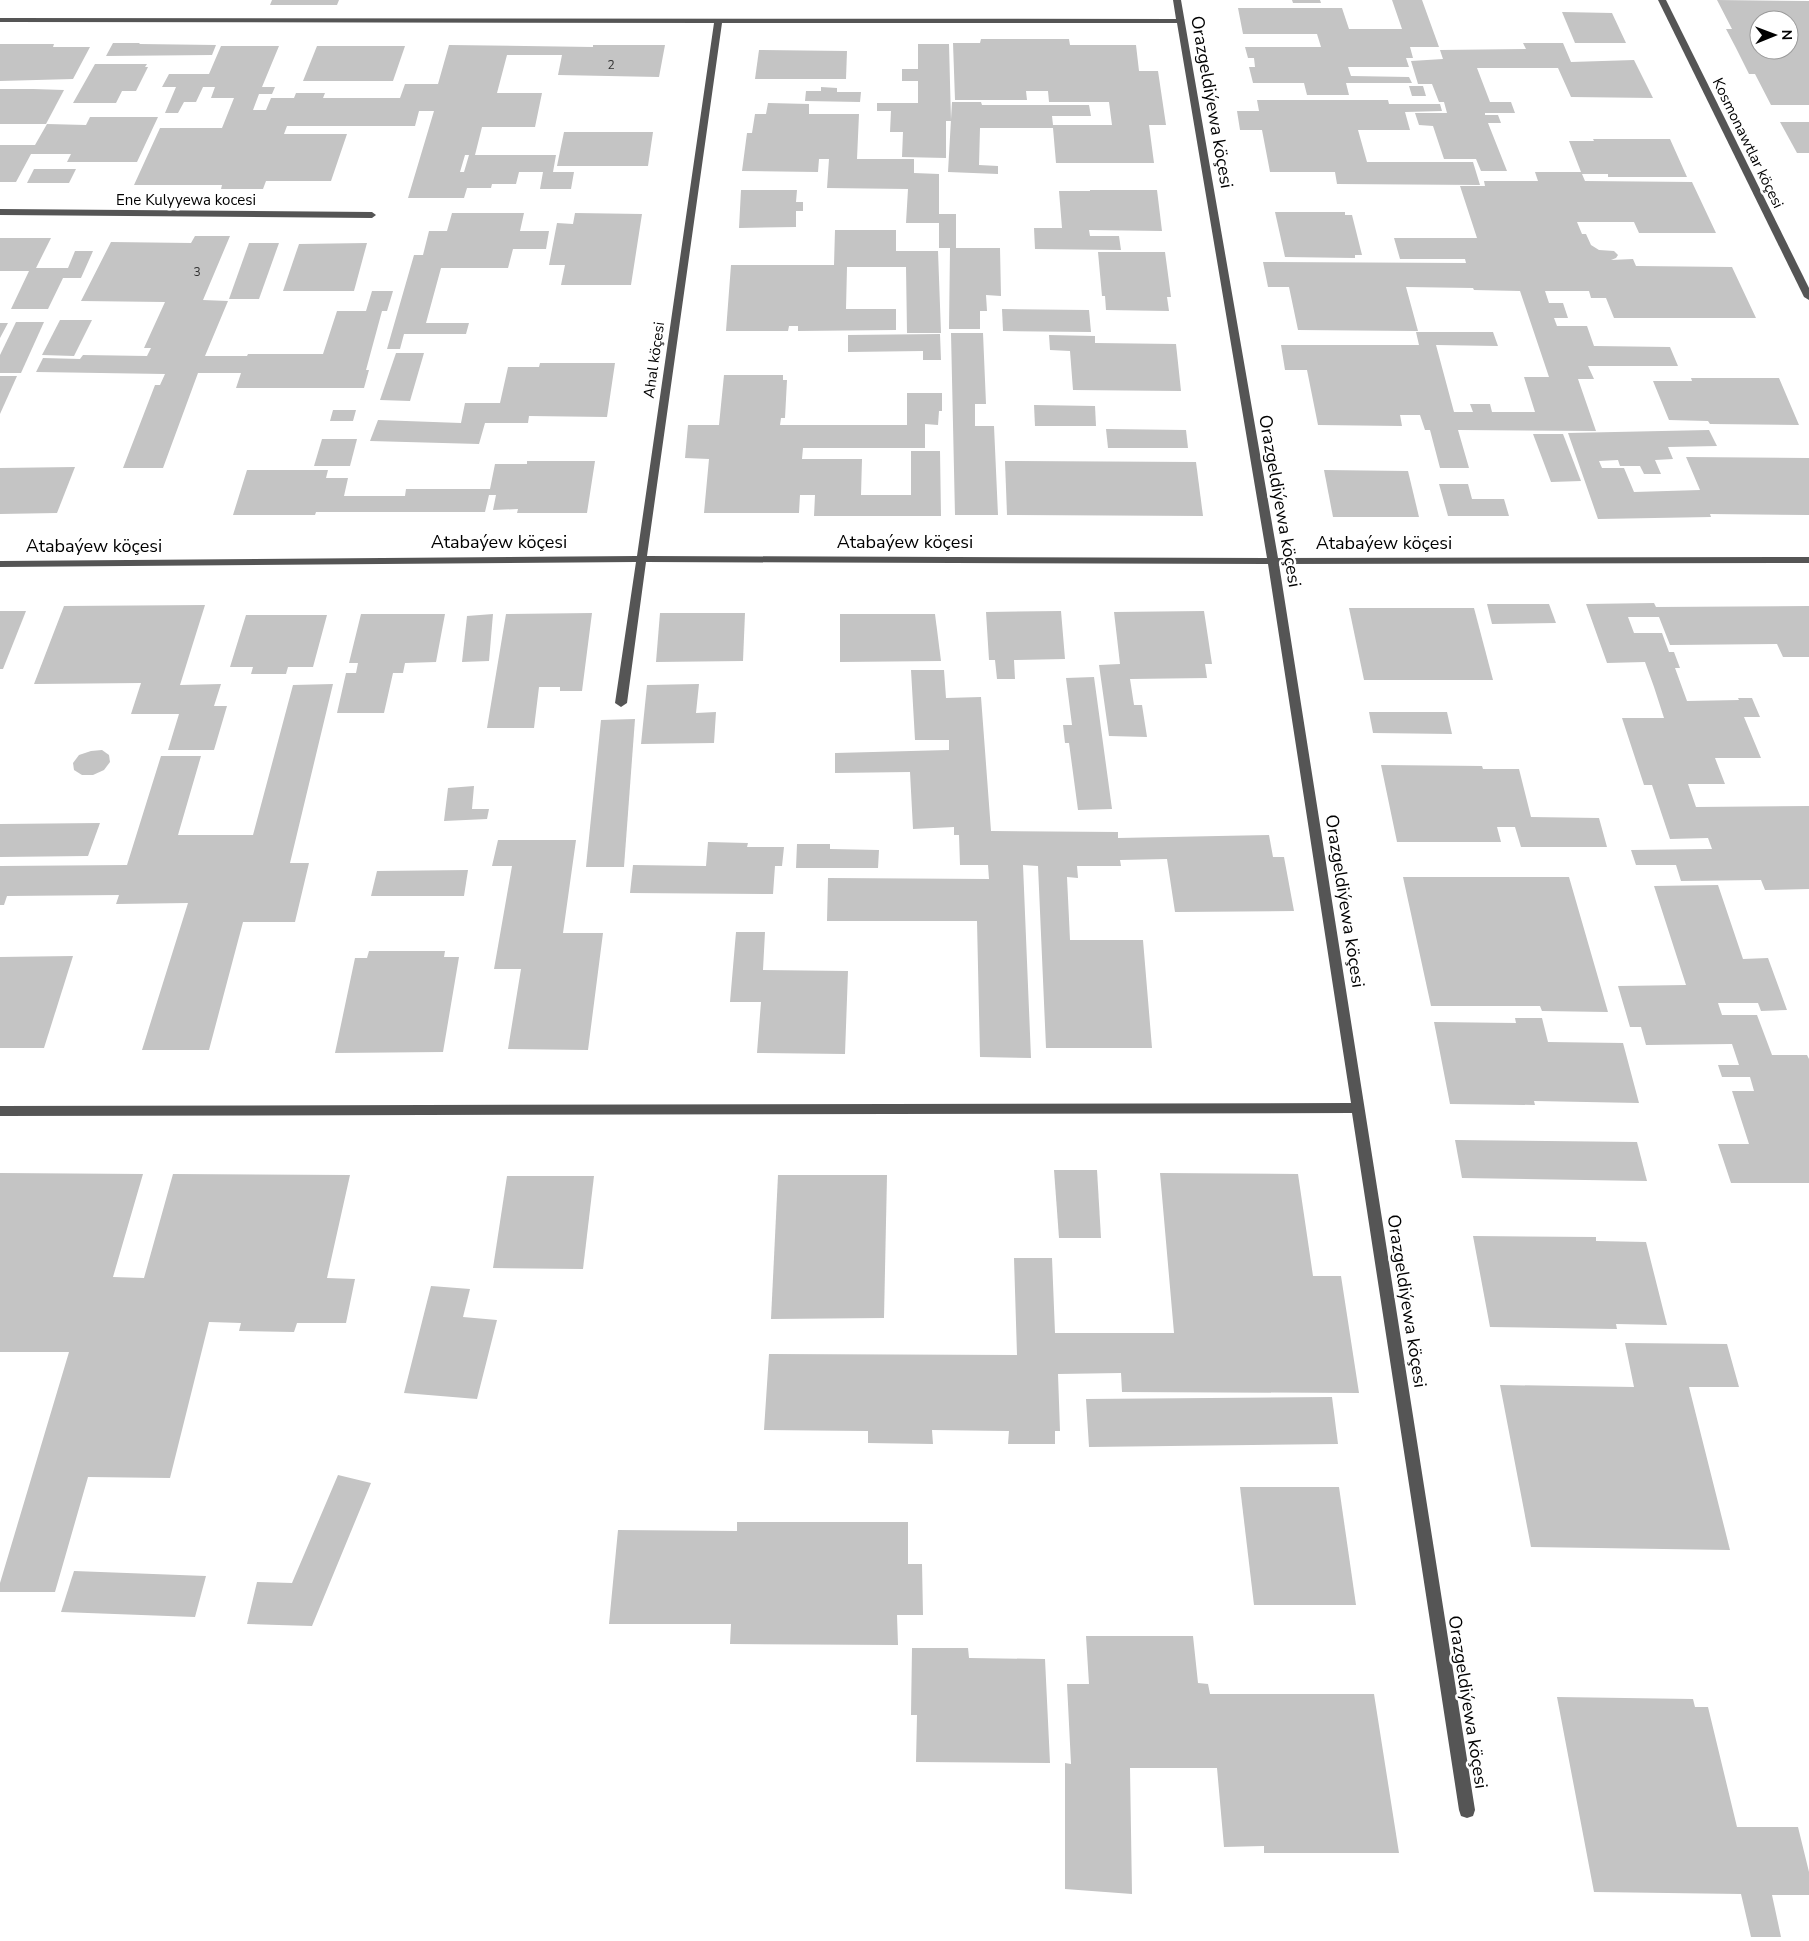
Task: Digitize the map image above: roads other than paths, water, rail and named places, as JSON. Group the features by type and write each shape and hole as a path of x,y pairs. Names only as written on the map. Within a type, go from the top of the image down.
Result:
{"street":[{"name":"Orazgeldiýewa köçesi","path":"1176,0 1273,561 1360,1108 1467,1810"},
{"name":"Kosmonawtlar köçesi","path":"1662,0 1809,297"},
{"path":"0,20 1180,21"},
{"name":"Ahal köçesi","path":"621,703 718,22"},
{"name":"Ene Kulyyewa kocesi","path":"0,212 372,215"},
{"name":"Atabaýew köçesi","path":"0,564 641,559 1809,560"},
{"path":"0,1111 1360,1108"}]}
